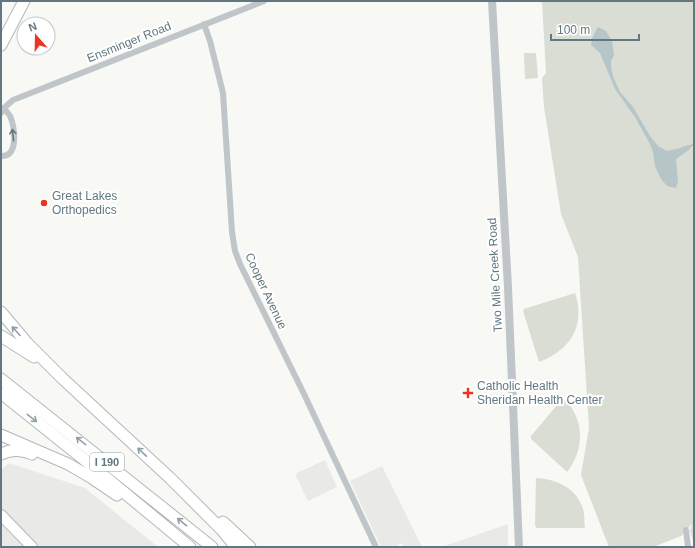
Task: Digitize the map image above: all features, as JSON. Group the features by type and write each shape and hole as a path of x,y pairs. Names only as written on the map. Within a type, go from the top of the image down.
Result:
{"highway":[{"path":"1,45 24,1"},
{"path":"1,312 27,343 63,379 170,478 222,530 236,547"},
{"path":"1,336 63,379"},
{"name":"I 190","path":"1,379 212,547"},
{"name":"I 190","path":"1,393 190,547"},
{"path":"1,435 60,460 92,478 176,536"},
{"path":"1,454 11,451 22,451 44,458 60,460"},
{"path":"170,478 191,494 250,547"}],"main road":[{"path":"1,515 32,547"}],"street":[{"name":"Ensminger Road","path":"1,156 11,153 14,145 10,116 3,111 13,100 264,1"},
{"name":"Two Mile Creek Road","path":"492,1 508,287 519,547"},
{"name":"Cooper Avenue","path":"204,24 223,93 232,232 235,251 253,294 304,394 376,547"},
{"path":"686,530 688,547"}],"shaded area":[{"path":"542,1 694,1 694,544 690,531 692,524 681,536 653,547 609,547 581,475 589,428 578,257 561,214 544,107 542,78 546,73"},
{"path":"598,27 606,31 612,41 614,55 611,61 611,68 620,92 633,107 650,136 658,146 667,151 692,145 690,149 676,159 678,182 676,188 667,186 661,179 655,166 650,144 635,117 615,89 600,53 591,45 592,38"},
{"path":"524,53 536,53 538,78 525,79"},
{"path":"575,293 578,305 578,316 577,326 573,335 567,344 559,351 539,362 523,311 524,309"},
{"path":"563,398 575,415 579,424 580,434 577,454 567,472 531,439 531,436"},
{"path":"325,460 337,487 308,501 295,474"},
{"path":"9,463 85,488 158,547 1,547 1,470"},
{"path":"382,466 422,547 404,547 402,543 394,547 381,547 350,481"},
{"path":"536,478 551,480 565,486 576,495 583,509 585,528 537,528 535,526"},
{"path":"508,524 508,547 442,547"}],"place":[{"name":"Great Lakes Orthopedics","path":"44,203"},
{"name":"Catholic Health Sheridan Health Center","path":"468,393"}]}
